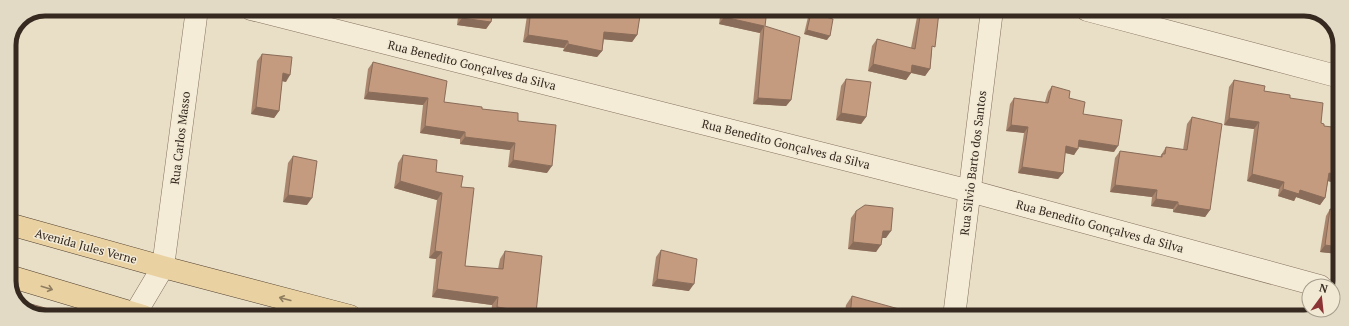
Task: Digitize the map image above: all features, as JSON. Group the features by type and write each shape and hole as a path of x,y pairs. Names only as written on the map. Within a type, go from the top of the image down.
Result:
{"main road":[{"name":"Avenida Jules Verne","path":"16,226 163,267 327,310"},
{"path":"16,278 117,310"}],"street":[{"name":"Rua Carlos Masso","path":"163,267 196,16"},
{"name":"Rua Benedito Gonçalves da Silva","path":"279,16 970,191 1301,281"},
{"name":"Rua Silvio Barto dos Santos","path":"955,310 991,16"},
{"path":"1110,16 1333,75"},
{"path":"139,310 163,267"}],"building":[{"path":"462,16 492,16 491,22 462,18"},
{"path":"530,16 640,16 637,35 604,32 602,51 568,44 568,41 528,35"},
{"path":"766,16 765,26 800,37 791,100 758,98 764,26 724,17"},
{"path":"810,16 822,16 833,19 830,36 807,30"},
{"path":"920,16 939,16 935,47 932,46 930,69 912,65 911,73 873,64 877,39 915,49"},
{"path":"262,54 292,57 290,75 283,73 279,111 256,107"},
{"path":"373,62 447,81 444,102 482,107 482,109 518,113 518,121 556,125 552,166 513,160 515,143 465,137 465,132 425,126 428,98 368,92"},
{"path":"846,79 871,82 866,117 841,113"},
{"path":"1234,80 1265,86 1264,91 1290,95 1290,98 1323,103 1321,123 1324,124 1324,126 1333,127 1333,174 1329,173 1325,198 1300,190 1299,194 1283,189 1284,182 1252,174 1259,122 1229,118"},
{"path":"1052,86 1070,91 1069,98 1085,102 1083,114 1122,120 1118,146 1079,140 1078,149 1066,146 1063,173 1022,167 1028,127 1011,125 1014,98 1048,103"},
{"path":"1192,117 1222,124 1210,210 1178,205 1178,202 1156,199 1157,190 1115,185 1120,151 1162,157 1162,154 1165,154 1166,147 1187,150"},
{"path":"403,155 437,160 436,172 463,176 461,187 474,188 465,266 503,269 505,251 542,256 536,310 516,310 497,307 498,297 437,289 442,252 435,251 442,193 400,181"},
{"path":"293,156 317,161 312,198 288,195"},
{"path":"865,205 893,208 891,231 883,231 881,245 853,242 856,211"},
{"path":"1330,209 1333,209 1333,246 1325,245"},
{"path":"661,250 697,259 694,284 657,279"},
{"path":"852,296 903,310 851,310"},
{"path":"26,303 49,309 45,310 36,308"}]}
